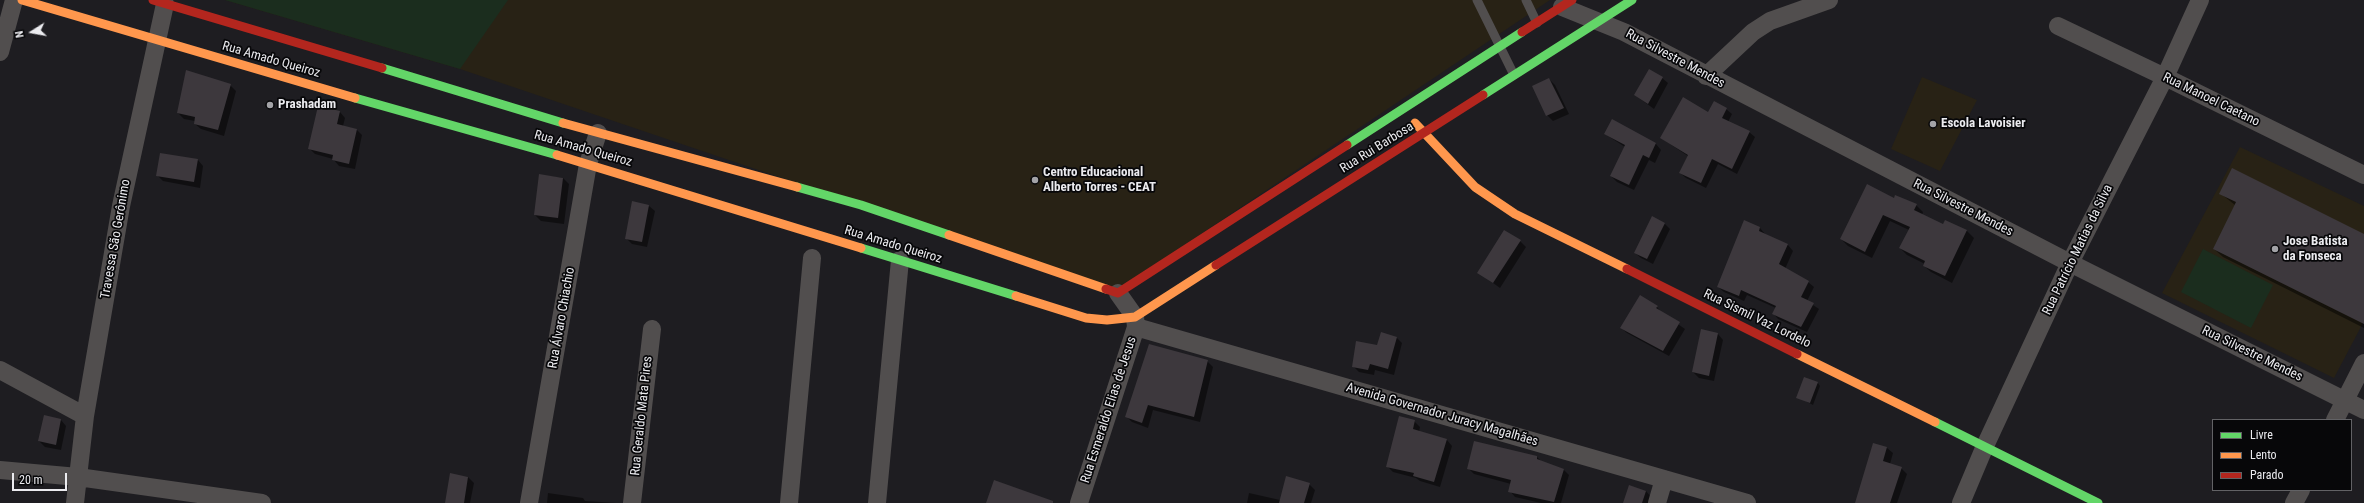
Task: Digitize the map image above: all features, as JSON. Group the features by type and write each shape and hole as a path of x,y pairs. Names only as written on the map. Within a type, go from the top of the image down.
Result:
{"street":[{"path":"0,52 14,0"},
{"name":"Rua Amado Queiroz","path":"22,0 157,41 588,164 1086,318 1136,322"},
{"name":"Rua Rui Barbosa","path":"1136,322 1423,134 1632,0"},
{"path":"1706,76 1753,32 1770,21 1829,0"},
{"name":"Rua Patrício Matias da Silva","path":"1961,503 1985,446 2070,263 2166,77 2200,0"},
{"name":"Rua Amado Queiroz","path":"159,2 598,133 861,205 1118,293"},
{"name":"Travessa São Gerônimo","path":"75,503 86,416 121,206 157,41 159,2"},
{"name":"Rua Rui Barbosa","path":"1118,293 1567,3"},
{"name":"Rua Silvestre Mendes","path":"1567,3 2070,263 2364,410"},
{"name":"Rua Manoel Caetano","path":"2058,26 2166,77 2364,175"},
{"name":"Rua Sismil Vaz Lordelo","path":"1403,109 1423,134 1475,187 1515,214 2098,503"},
{"name":"Rua Álvaro Chiachio","path":"529,503 588,164 598,133"},
{"path":"790,503 812,258"},
{"path":"877,503 900,260"},
{"path":"1118,293 1136,322"},
{"name":"Avenida Governador Juracy Magalhães","path":"1136,322 1747,503"},
{"name":"Rua Esmeraldo Elias de Jesus","path":"1079,503 1136,322"},
{"name":"Rua Geraldo Mata Pires","path":"632,503 652,329"},
{"path":"2336,419 2364,363"},
{"path":"0,370 86,416"},
{"path":"0,470 78,477 262,503"},
{"path":"1656,503 1664,479"},
{"path":"2294,503 2300,491"}],"lane":[{"path":"1477,0 1514,75"},
{"path":"1526,0 1537,23"}],"shaded area":[{"name":"Centro Educacional Alberto Torres - CEAT","path":"225,0 1550,0 1116,291 460,69"},
{"name":"Escola Lavoisier","path":"1922,77 1977,100 1940,171 1891,149"},
{"name":"Jose Batista da Fonseca","path":"2240,147 2364,206 2364,321 2334,378 2162,293"}],"green space":[{"path":"225,0 508,0 460,69"},
{"path":"2203,249 2273,285 2251,328 2181,292"}],"building":[{"path":"1649,69 1663,77 1648,104 1634,95"},
{"path":"186,70 231,84 218,130 194,124 195,117 177,113"},
{"path":"1549,78 1564,108 1546,116 1532,86"},
{"path":"1683,97 1708,112 1714,101 1727,108 1722,118 1750,131 1732,169 1712,159 1701,183 1679,173 1688,155 1660,138"},
{"path":"318,106 340,111 337,124 357,129 349,164 332,160 333,155 308,149"},
{"path":"1612,119 1656,143 1649,158 1643,155 1629,185 1610,176 1625,145 1604,134"},
{"path":"160,153 198,159 194,182 156,176"},
{"path":"2232,168 2364,234 2364,324 2213,249 2236,202 2219,194"},
{"path":"539,174 563,178 558,218 534,215"},
{"path":"1867,184 1894,198 1895,195 1917,204 1914,210 1943,224 1945,220 1967,230 1945,276 1923,266 1925,261 1899,248 1910,227 1883,215 1865,252 1840,239"},
{"path":"632,201 649,205 642,242 625,239"},
{"path":"1652,216 1665,223 1647,259 1634,253"},
{"path":"1744,220 1760,227 1759,231 1788,244 1779,264 1809,281 1801,297 1814,303 1801,327 1772,314 1776,306 1741,290 1739,296 1717,287"},
{"path":"1504,230 1521,240 1493,283 1477,273"},
{"path":"1640,295 1658,306 1656,308 1680,322 1663,351 1620,328"},
{"path":"1701,329 1718,333 1709,376 1692,372"},
{"path":"1381,332 1397,337 1388,369 1370,364 1368,370 1352,367 1356,341 1377,345"},
{"path":"1149,344 1208,360 1194,417 1148,405 1142,423 1125,417"},
{"path":"1804,377 1818,382 1810,403 1796,398"},
{"path":"44,415 61,419 56,445 38,441"},
{"path":"1399,416 1415,420 1413,429 1447,439 1434,482 1413,476 1414,473 1386,467"},
{"path":"1474,441 1537,456 1537,459 1564,469 1554,502 1508,492 1511,480 1467,469"},
{"path":"1873,443 1887,447 1883,461 1902,467 1890,503 1855,503"},
{"path":"450,473 468,477 464,503 445,503"},
{"path":"1286,476 1310,483 1304,503 1279,503"},
{"path":"994,480 1053,501 1053,503 986,503"},
{"path":"1629,485 1646,491 1642,503 1623,503"}],"traffic: fast":[{"path":"1483,95 1632,0"},
{"path":"1347,145 1522,32"},
{"path":"382,68 563,123"},
{"path":"355,98 557,155"},
{"path":"797,187 861,205 949,235"},
{"path":"861,248 1016,296"},
{"path":"1935,422 2098,503"}],"traffic: slow":[{"path":"22,0 355,98"},
{"path":"563,123 797,187"},
{"path":"1415,123 1475,187 1515,214 1627,269"},
{"path":"557,155 861,248"},
{"path":"949,235 1106,289"},
{"path":"1016,296 1086,318 1107,320 1135,317 1216,265"},
{"path":"1797,354 1935,422"}],"traffic: jam":[{"path":"153,0 382,68"},
{"path":"1522,32 1572,0"},
{"path":"1216,265 1483,95"},
{"path":"1106,289 1118,293 1347,145"},
{"path":"1627,269 1797,354"}],"place":[{"name":"Prashadam","path":"270,105"},
{"name":"Escola Lavoisier","path":"1933,124"},
{"name":"Centro Educacional Alberto Torres - CEAT","path":"1035,180"},
{"name":"Jose Batista da Fonseca","path":"2275,249"}]}
